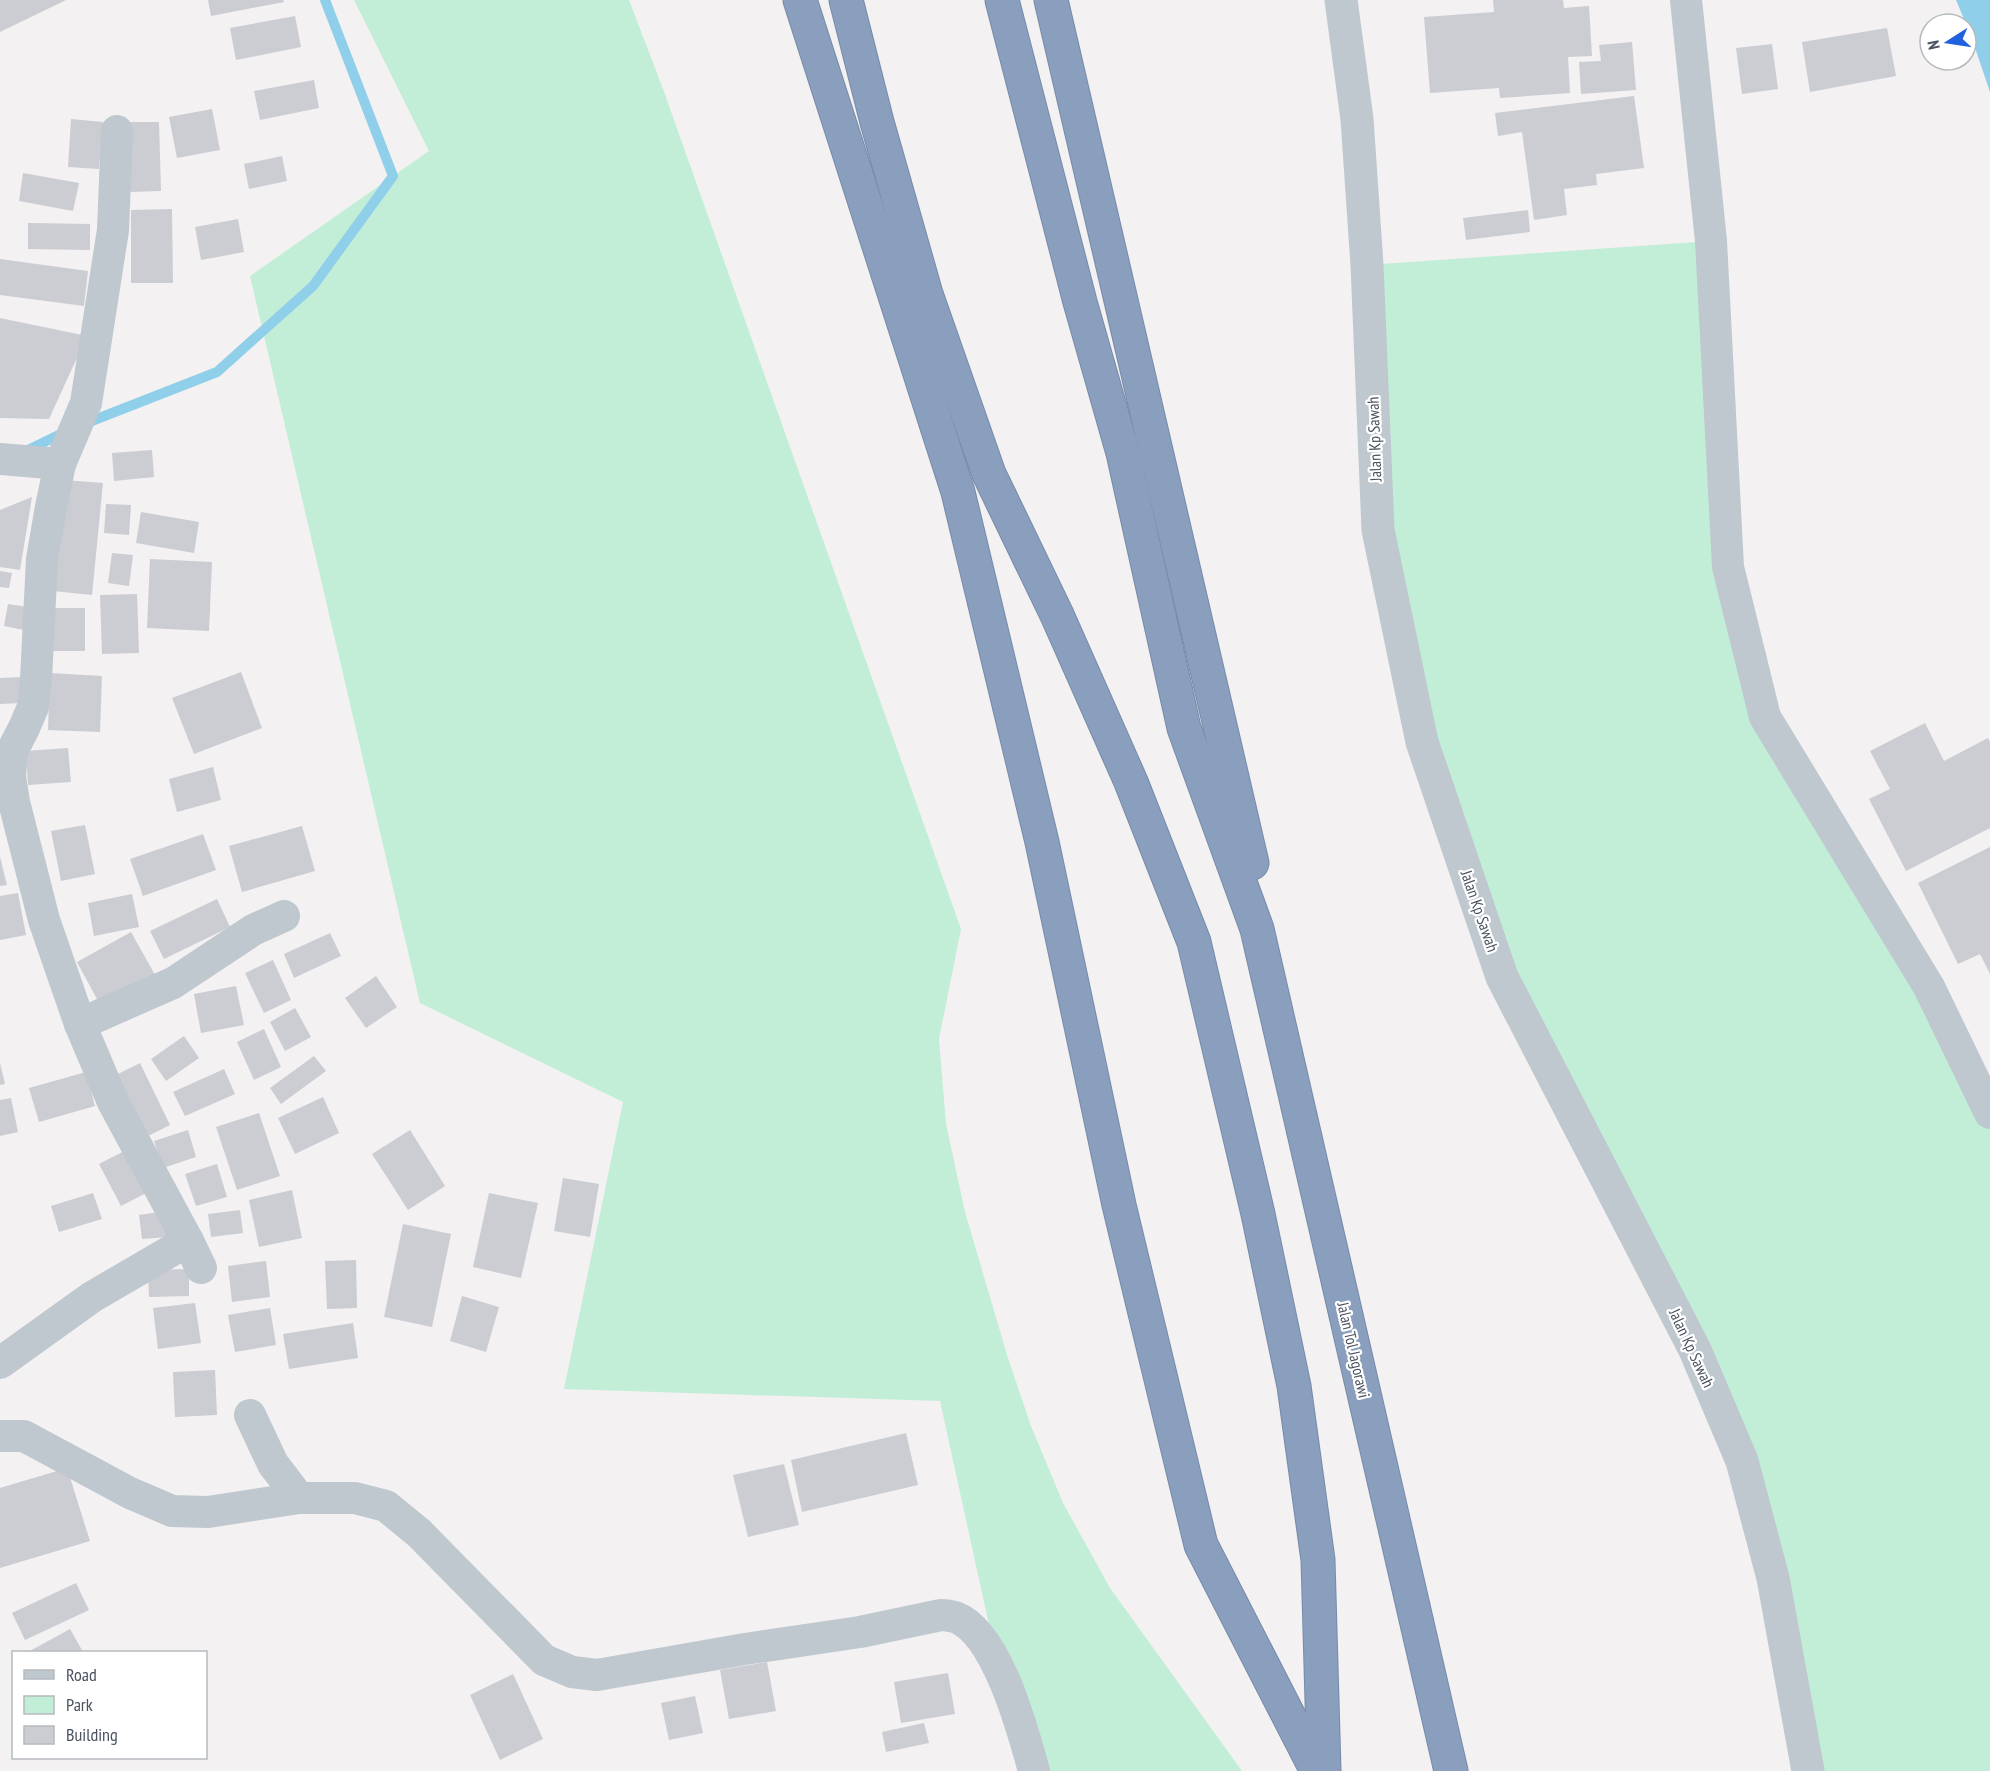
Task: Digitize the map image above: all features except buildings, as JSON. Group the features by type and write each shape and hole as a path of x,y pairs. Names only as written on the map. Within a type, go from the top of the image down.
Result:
{"highway":[{"path":"800,0 958,492 1042,842 1119,1205 1201,1545 1317,1771"},
{"path":"846,0 877,122 926,294 989,474 1058,615 1131,782 1194,942 1258,1214 1294,1386 1318,1560 1324,1771"},
{"path":"1002,0 1080,302 1123,453 1184,728 1257,929"},
{"path":"1051,0 1251,856 1257,929"},
{"name":"Jalan Tol Jagorawi","path":"1257,929 1451,1771"}],"street":[{"name":"Jalan Kp Sawah","path":"1341,0 1358,130 1367,265 1378,530 1422,741 1502,977 1695,1350 1742,1461 1773,1578 1808,1771"},
{"path":"1686,0 1711,241 1728,567 1765,717 1929,987 1990,1113"},
{"path":"0,1363 92,1297 195,1255 113,1102 80,1024 44,920 14,802 10,777 12,751 33,707 42,559 60,464 86,403 112,230 117,130"},
{"path":"0,459 60,464"},
{"path":"80,1024 173,983 253,930 284,916"},
{"path":"250,1415 273,1464 299,1498"},
{"path":"0,1436 24,1436 130,1493 172,1511 208,1512 299,1498 355,1498 386,1506 419,1533 544,1660 572,1672 597,1676 745,1649 860,1632 941,1615 954,1617 964,1622 982,1640 996,1661 1023,1733 1034,1771"}],"green space":[{"path":"354,0 629,0 663,89 961,929 939,1039 946,1124 965,1212 1007,1355 1031,1426 1063,1503 1110,1588 1242,1771 1033,1771 998,1666 940,1401 564,1389 623,1102 420,1003 250,276 429,151"},
{"path":"1711,241 1728,567 1765,717 1990,1113 1990,1771 1806,1771 1741,1458 1502,977 1378,530 1367,265"}],"water":[{"path":"1956,0 1990,0 1990,92 1978,57 1978,12 1961,12"}],"waterway":[{"path":"84,424 217,372 313,286 393,176 325,0"},
{"path":"24,452 67,431"}]}
